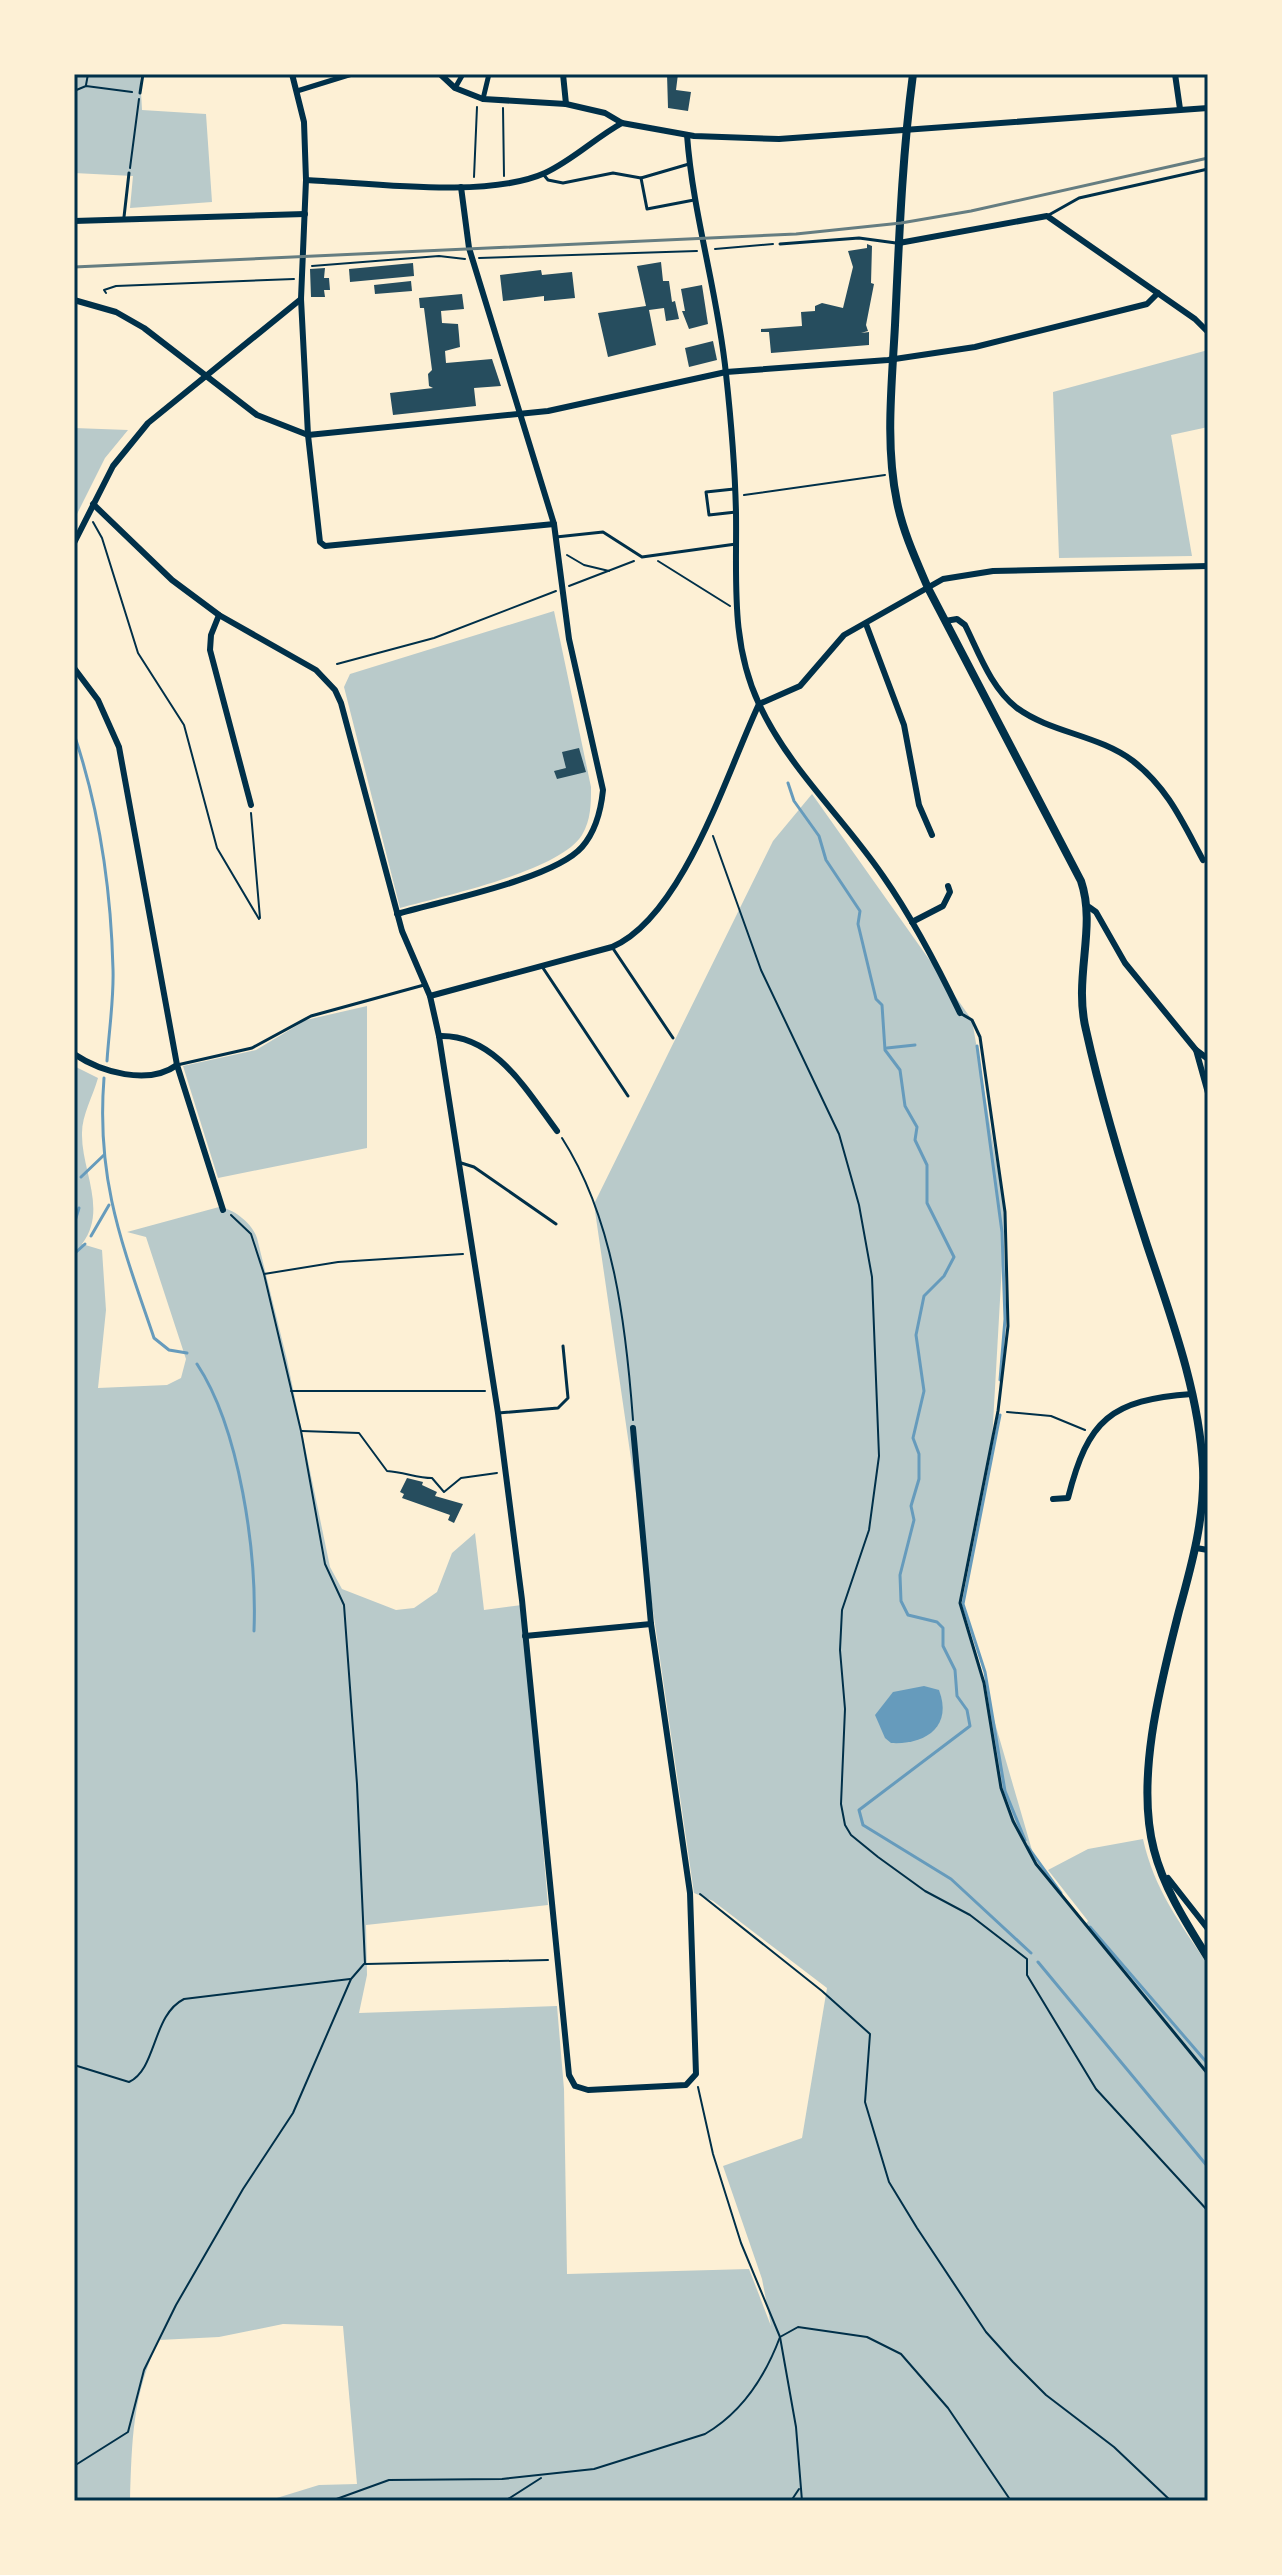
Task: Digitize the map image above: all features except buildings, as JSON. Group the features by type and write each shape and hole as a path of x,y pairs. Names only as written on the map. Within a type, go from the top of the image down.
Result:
{"street":[{"path":"292,74 304,122 306,180 301,299 317,536 325,546 554,524"},
{"path":"297,91 352,74"},
{"path":"440,74 455,88 480,99 502,103 566,104 605,113 622,123 687,135 779,139 1208,108"},
{"path":"455,88 463,74"},
{"path":"480,99 489,74"},
{"path":"563,74 566,104"},
{"path":"913,74 906,129 899,243 893,471 902,526 928,588 1081,881 1089,907 1080,974 1086,1030 1118,1154 1192,1394 1203,1471 1196,1548 1167,1659 1152,1747 1147,1807 1154,1850 1166,1885 1208,1958"},
{"path":"1175,74 1180,109"},
{"path":"306,180 461,187 505,182 543,174 622,123"},
{"path":"687,135 694,200 726,372 736,512 735,606 743,663 759,704 788,756 882,874 932,954 960,1013"},
{"path":"397,914 549,870 581,848 592,833 601,808 603,790 561,589 554,524 522,413 471,258 461,187"},
{"path":"74,221 305,214"},
{"path":"899,243 1047,216 1158,293 1208,332"},
{"path":"76,300 116,312 144,328 257,415 308,435 522,413 726,372 894,360 989,344 1147,304 1158,293"},
{"path":"74,543 124,449 148,423 301,299"},
{"path":"93,504 172,580 219,615 316,670 335,690 397,914 430,996 439,1036 498,1413 525,1636 569,2075 575,2086 588,2090 693,2081 696,2074 690,1893 651,1624 633,1428"},
{"path":"430,996 612,947 636,934 649,921 708,824 759,704 800,686 844,635 943,579 966,572 1208,566"},
{"path":"219,615 211,635 210,650 251,805"},
{"path":"945,621 957,619 965,625 997,686 1016,707 1118,751 1148,774 1175,805 1206,860"},
{"path":"866,624 904,725 919,805 932,835"},
{"path":"74,668 98,700 119,747 177,1065 223,1210"},
{"path":"912,922 943,906 950,892 948,886"},
{"path":"1089,907 1096,912 1134,975 1196,1050 1208,1059"},
{"path":"439,1036 454,1036 490,1050 557,1131"},
{"path":"1196,1050 1208,1093"},
{"path":"74,1054 97,1067 133,1075 156,1075 177,1065"},
{"path":"1053,1499 1068,1498 1083,1447 1092,1435 1131,1403 1192,1394"},
{"path":"1196,1548 1208,1550"},
{"path":"525,1636 651,1624"},
{"path":"1168,1878 1208,1929"}],"lane":[{"path":"140,93 143,74"},
{"path":"543,174 548,180 563,183 613,173 641,178 689,164"},
{"path":"1047,216 1079,198 1208,169"},
{"path":"123,219 129,173"},
{"path":"641,178 647,209 694,200"},
{"path":"780,244 859,238 899,243"},
{"path":"735,493 706,492 709,515 736,512"},
{"path":"556,537 603,532 642,557 736,544"},
{"path":"612,947 673,1038"},
{"path":"541,965 628,1096"},
{"path":"177,1065 252,1048 311,1016 424,985"},
{"path":"960,1013 972,1020 980,1037 1005,1212 1008,1326 998,1411 960,1603 984,1683 1001,1788 1013,1821 1036,1864 1208,2074"},
{"path":"458,1162 474,1167 556,1224"},
{"path":"498,1413 558,1408 568,1398 563,1346"}],"path":[{"path":"86,86 88,74"},
{"path":"74,91 86,86 140,93 129,173"},
{"path":"474,185 480,99"},
{"path":"502,103 506,140 502,163 505,182"},
{"path":"303,267 439,256 471,258 704,250 780,244"},
{"path":"106,293 104,290 116,286 302,279"},
{"path":"735,493 883,476 893,471"},
{"path":"88,514 102,538 138,653 184,725 217,848 259,919 251,805"},
{"path":"556,547 578,562 609,571"},
{"path":"649,554 727,606 735,606"},
{"path":"337,664 434,638 642,557"},
{"path":"708,824 761,970 839,1134 859,1205 872,1277 879,1456 869,1530 842,1610 840,1650 845,1709 841,1804 845,1825 878,1857 925,1891 970,1915 1027,1959 1027,1975 1096,2089 1208,2211"},
{"path":"557,1131 579,1165 617,1290 633,1428"},
{"path":"74,2466 128,2432 144,2370 159,2339 263,2156 293,2113 351,1979 365,1964 357,1784 344,1605 325,1564 301,1431 264,1274 251,1234 242,1222 223,1210"},
{"path":"264,1274 338,1262 472,1254"},
{"path":"290,1391 493,1390"},
{"path":"998,1411 1066,1420 1092,1435"},
{"path":"301,1431 359,1433 387,1471 412,1472 421,1478 432,1478 444,1492 461,1478 505,1471"},
{"path":"696,1893 822,1991 870,2034 865,2102 889,2182 917,2228 986,2332 1013,2362 1046,2395 1114,2447 1171,2501"},
{"path":"365,1964 557,1960"},
{"path":"74,2065 129,2082 140,2074 170,2008 184,1999 351,1979"},
{"path":"700,2089 704,2118 727,2198 780,2337 796,2427 802,2501"},
{"path":"331,2501 389,2480 543,2476 594,2469 712,2430 764,2378 780,2337 798,2327 867,2337 901,2354 948,2408 1011,2501"},
{"path":"505,2501 535,2485 543,2476"},
{"path":"791,2501 799,2489"}],"shaded area":[{"path":"74,74 140,74 142,110 206,114 212,202 130,208 133,176 74,173"},
{"path":"1208,350 1208,427 1171,435 1192,556 1059,558 1053,392"},
{"path":"74,428 128,430 105,458 74,520"},
{"path":"554,611 591,787 590,812 582,835 570,848 526,871 400,908 344,687 350,674"},
{"path":"812,794 972,1020 1005,1212 992,1441 960,1603 1036,1864 1085,1925 1088,1921 1048,1870 1088,1849 1143,1839 1161,1890 1208,1965 1208,2501 267,2501 319,2485 357,2484 343,2326 283,2324 219,2337 159,2340 138,2399 130,2501 74,2501 74,1066 98,1078 82,1126 93,1218 82,1244 102,1250 106,1310 98,1388 167,1385 181,1378 186,1359 146,1237 127,1232 219,1207 231,1211 247,1222 257,1238 287,1360 330,1567 342,1589 396,1610 414,1608 437,1592 452,1553 475,1533 484,1610 522,1605 548,1905 366,1925 367,1975 359,2013 557,2006 564,2089 567,2274 749,2269 771,2326 762,2279 723,2166 802,2138 827,1988 713,1901 694,1893 594,1204 773,841"},
{"path":"367,1006 367,1148 218,1178 183,1066 256,1050 306,1020"}],"water":[{"path":"924,1686 939,1690 942,1714 939,1724 925,1737 915,1741 891,1743 885,1738 875,1715 893,1692"}],"waterway":[{"path":"74,734 97,820 110,909 113,980 107,1061"},
{"path":"788,783 794,801 819,836 826,860 860,911 858,924 876,999 882,1005 885,1050 900,1070 905,1106 917,1127 915,1140 927,1165 927,1203 954,1257 944,1276 924,1296 916,1335 924,1391 913,1438 919,1454 919,1479 911,1506 914,1520 900,1575 901,1601 908,1615 937,1622 943,1628 943,1646 955,1670 957,1696 967,1710 970,1726 859,1810 863,1825 951,1879 1031,1953"},
{"path":"887,1048 915,1045"},
{"path":"977,1046 1002,1232 1005,1319 1000,1380"},
{"path":"104,1078 104,1148 122,1241 154,1338 169,1350 187,1353"},
{"path":"81,1177 104,1155"},
{"path":"91,1236 109,1205"},
{"path":"74,1224 79,1208"},
{"path":"74,1254 85,1244"},
{"path":"197,1364 224,1422 243,1493 252,1566 254,1631"},
{"path":"1000,1415 963,1604 985,1672 1005,1791 1025,1840"},
{"path":"1028,1847 1061,1893"},
{"path":"1090,1927 1208,2064"},
{"path":"1038,1962 1208,2167"}],"railway":[{"path":"74,267 796,234 901,223 971,211 1208,158"}]}
